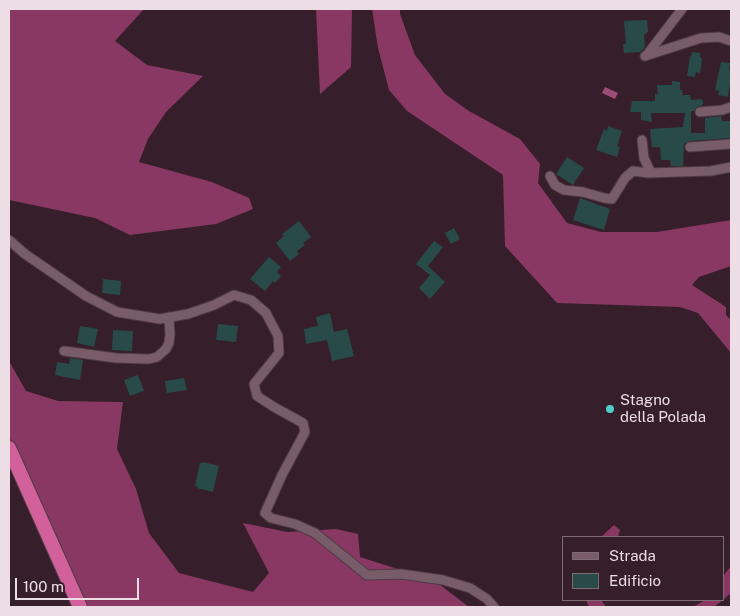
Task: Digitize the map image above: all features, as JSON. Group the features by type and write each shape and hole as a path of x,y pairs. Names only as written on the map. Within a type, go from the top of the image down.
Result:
{"highway":[{"path":"9,448 80,607"}],"street":[{"path":"682,9 645,56 701,38 719,37 731,41"},
{"path":"700,112 722,110 731,107"},
{"path":"642,140 644,158 651,173"},
{"path":"690,147 731,144"},
{"path":"550,176 555,185 564,190 583,192 612,199 625,178 632,171 651,173 711,171 731,167"},
{"path":"9,240 25,254 64,281 117,312 160,319 188,314 214,305 234,295 251,300 266,313 278,336 279,353 254,384 257,396 304,422 305,432 282,475 265,513 270,518 295,524 315,533 367,575 401,574 443,580 470,588 487,599 494,607"},
{"path":"64,351 116,358 149,359 157,357 166,349 169,343 169,317"}],"shaded area":[{"path":"9,9 144,9 115,41 147,65 203,76 166,112 148,139 139,162 212,182 249,198 253,209 216,224 130,235 95,218 9,200"},
{"path":"316,9 352,9 351,67 320,94"},
{"path":"372,9 400,9 400,14 415,55 445,94 469,111 520,139 540,164 538,183 567,223 601,232 657,232 731,220 731,266 699,277 692,285 726,307 726,315 731,320 731,353 698,313 680,307 557,303 505,246 503,175 407,111 389,90 378,48"},
{"path":"605,87 618,93 615,99 602,93"},
{"path":"9,361 26,391 58,401 123,402 117,449 136,489 149,533 179,573 253,592 269,573 243,523 287,532 336,529 358,534 360,557 435,581 469,607 86,607 48,527 9,436"},
{"path":"614,525 620,530 618,536 602,536"},
{"path":"731,566 731,593 725,598 725,574"},
{"path":"586,601 602,601 606,607 589,607"},
{"path":"703,601 722,601 714,607 693,607"}],"building":[{"path":"647,20 648,32 644,35 645,47 640,52 624,53 623,44 626,44 624,21"},
{"path":"692,52 700,53 702,58 700,73 696,72 695,77 687,76"},
{"path":"721,62 730,63 731,84 728,97 718,95 719,91 715,90"},
{"path":"672,81 680,82 680,90 682,90 683,96 690,95 691,100 702,99 703,101 703,105 691,111 691,133 705,133 705,118 721,116 722,121 731,121 731,138 690,141 684,144 683,166 671,166 670,160 661,160 660,147 652,147 650,129 683,127 685,113 651,113 652,122 641,120 641,112 630,112 632,101 655,101 655,94 658,94 657,85 672,85"},
{"path":"608,126 622,131 617,146 620,147 617,157 596,150 604,129 607,131"},
{"path":"567,157 584,168 573,185 556,174"},
{"path":"580,198 610,209 604,230 573,220"},
{"path":"299,221 311,237 297,251 299,254 290,261 276,243 284,236 282,234"},
{"path":"454,228 460,239 451,244 445,233"},
{"path":"434,241 443,247 428,266 445,282 430,299 419,288 430,275 416,264"},
{"path":"269,257 281,267 277,272 281,276 275,283 273,281 265,291 250,279"},
{"path":"103,279 121,281 120,295 102,293"},
{"path":"330,313 334,332 347,329 354,356 332,361 327,340 306,344 304,329 318,326 316,317"},
{"path":"218,324 238,326 236,342 216,340"},
{"path":"80,326 98,329 94,347 77,343"},
{"path":"113,330 133,331 132,351 112,350"},
{"path":"70,358 83,360 80,380 55,375 57,362 69,364"},
{"path":"138,375 144,391 130,396 124,380"},
{"path":"184,378 187,390 167,393 165,381"},
{"path":"200,463 219,466 213,492 195,486"}],"place":[{"name":"Stagno della Polada","path":"610,409"}]}
